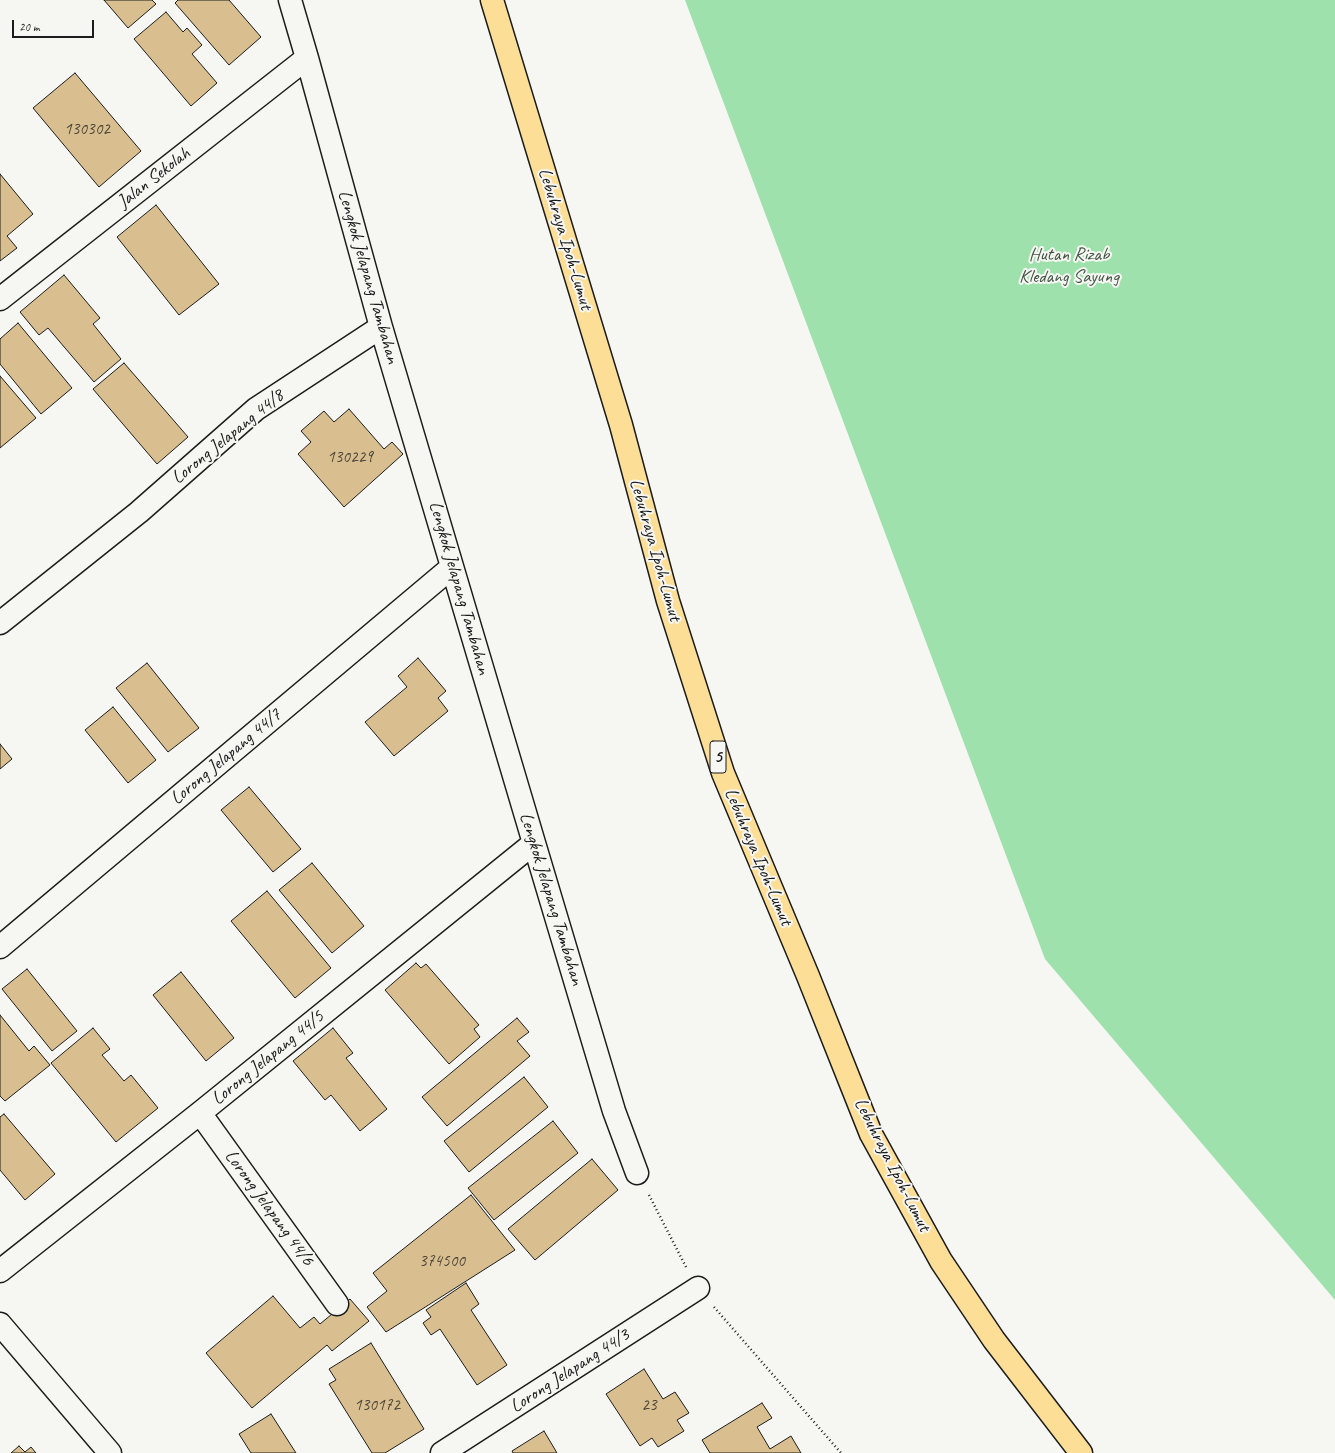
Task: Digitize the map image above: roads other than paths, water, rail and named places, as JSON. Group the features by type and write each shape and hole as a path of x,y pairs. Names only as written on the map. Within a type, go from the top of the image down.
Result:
{"highway":[{"name":"Lebuhraya Ipoh-Lumut","path":"492,0 621,425 668,601 723,773 808,976 871,1134 941,1261 994,1340 1081,1453"}],"street":[{"name":"Lengkok Jelapang Tambahan","path":"290,0 381,327 452,567 614,1111 637,1172"},
{"name":"Jalan Sekolah","path":"0,299 307,58"},
{"name":"Lorong Jelapang 44/8","path":"0,623 139,512 256,410 381,327"},
{"name":"Lorong Jelapang 44/7","path":"0,947 452,567"},
{"name":"Lorong Jelapang 44/5","path":"0,1271 200,1113 534,843"},
{"name":"Lorong Jelapang 44/6","path":"200,1113 337,1304"},
{"name":"Lorong Jelapang 44/3","path":"442,1453 698,1288"},
{"path":"0,1324 110,1453"}],"park label":[{"name":"Hutan Rizab Kledang Sayung","path":"1069,266"}]}
